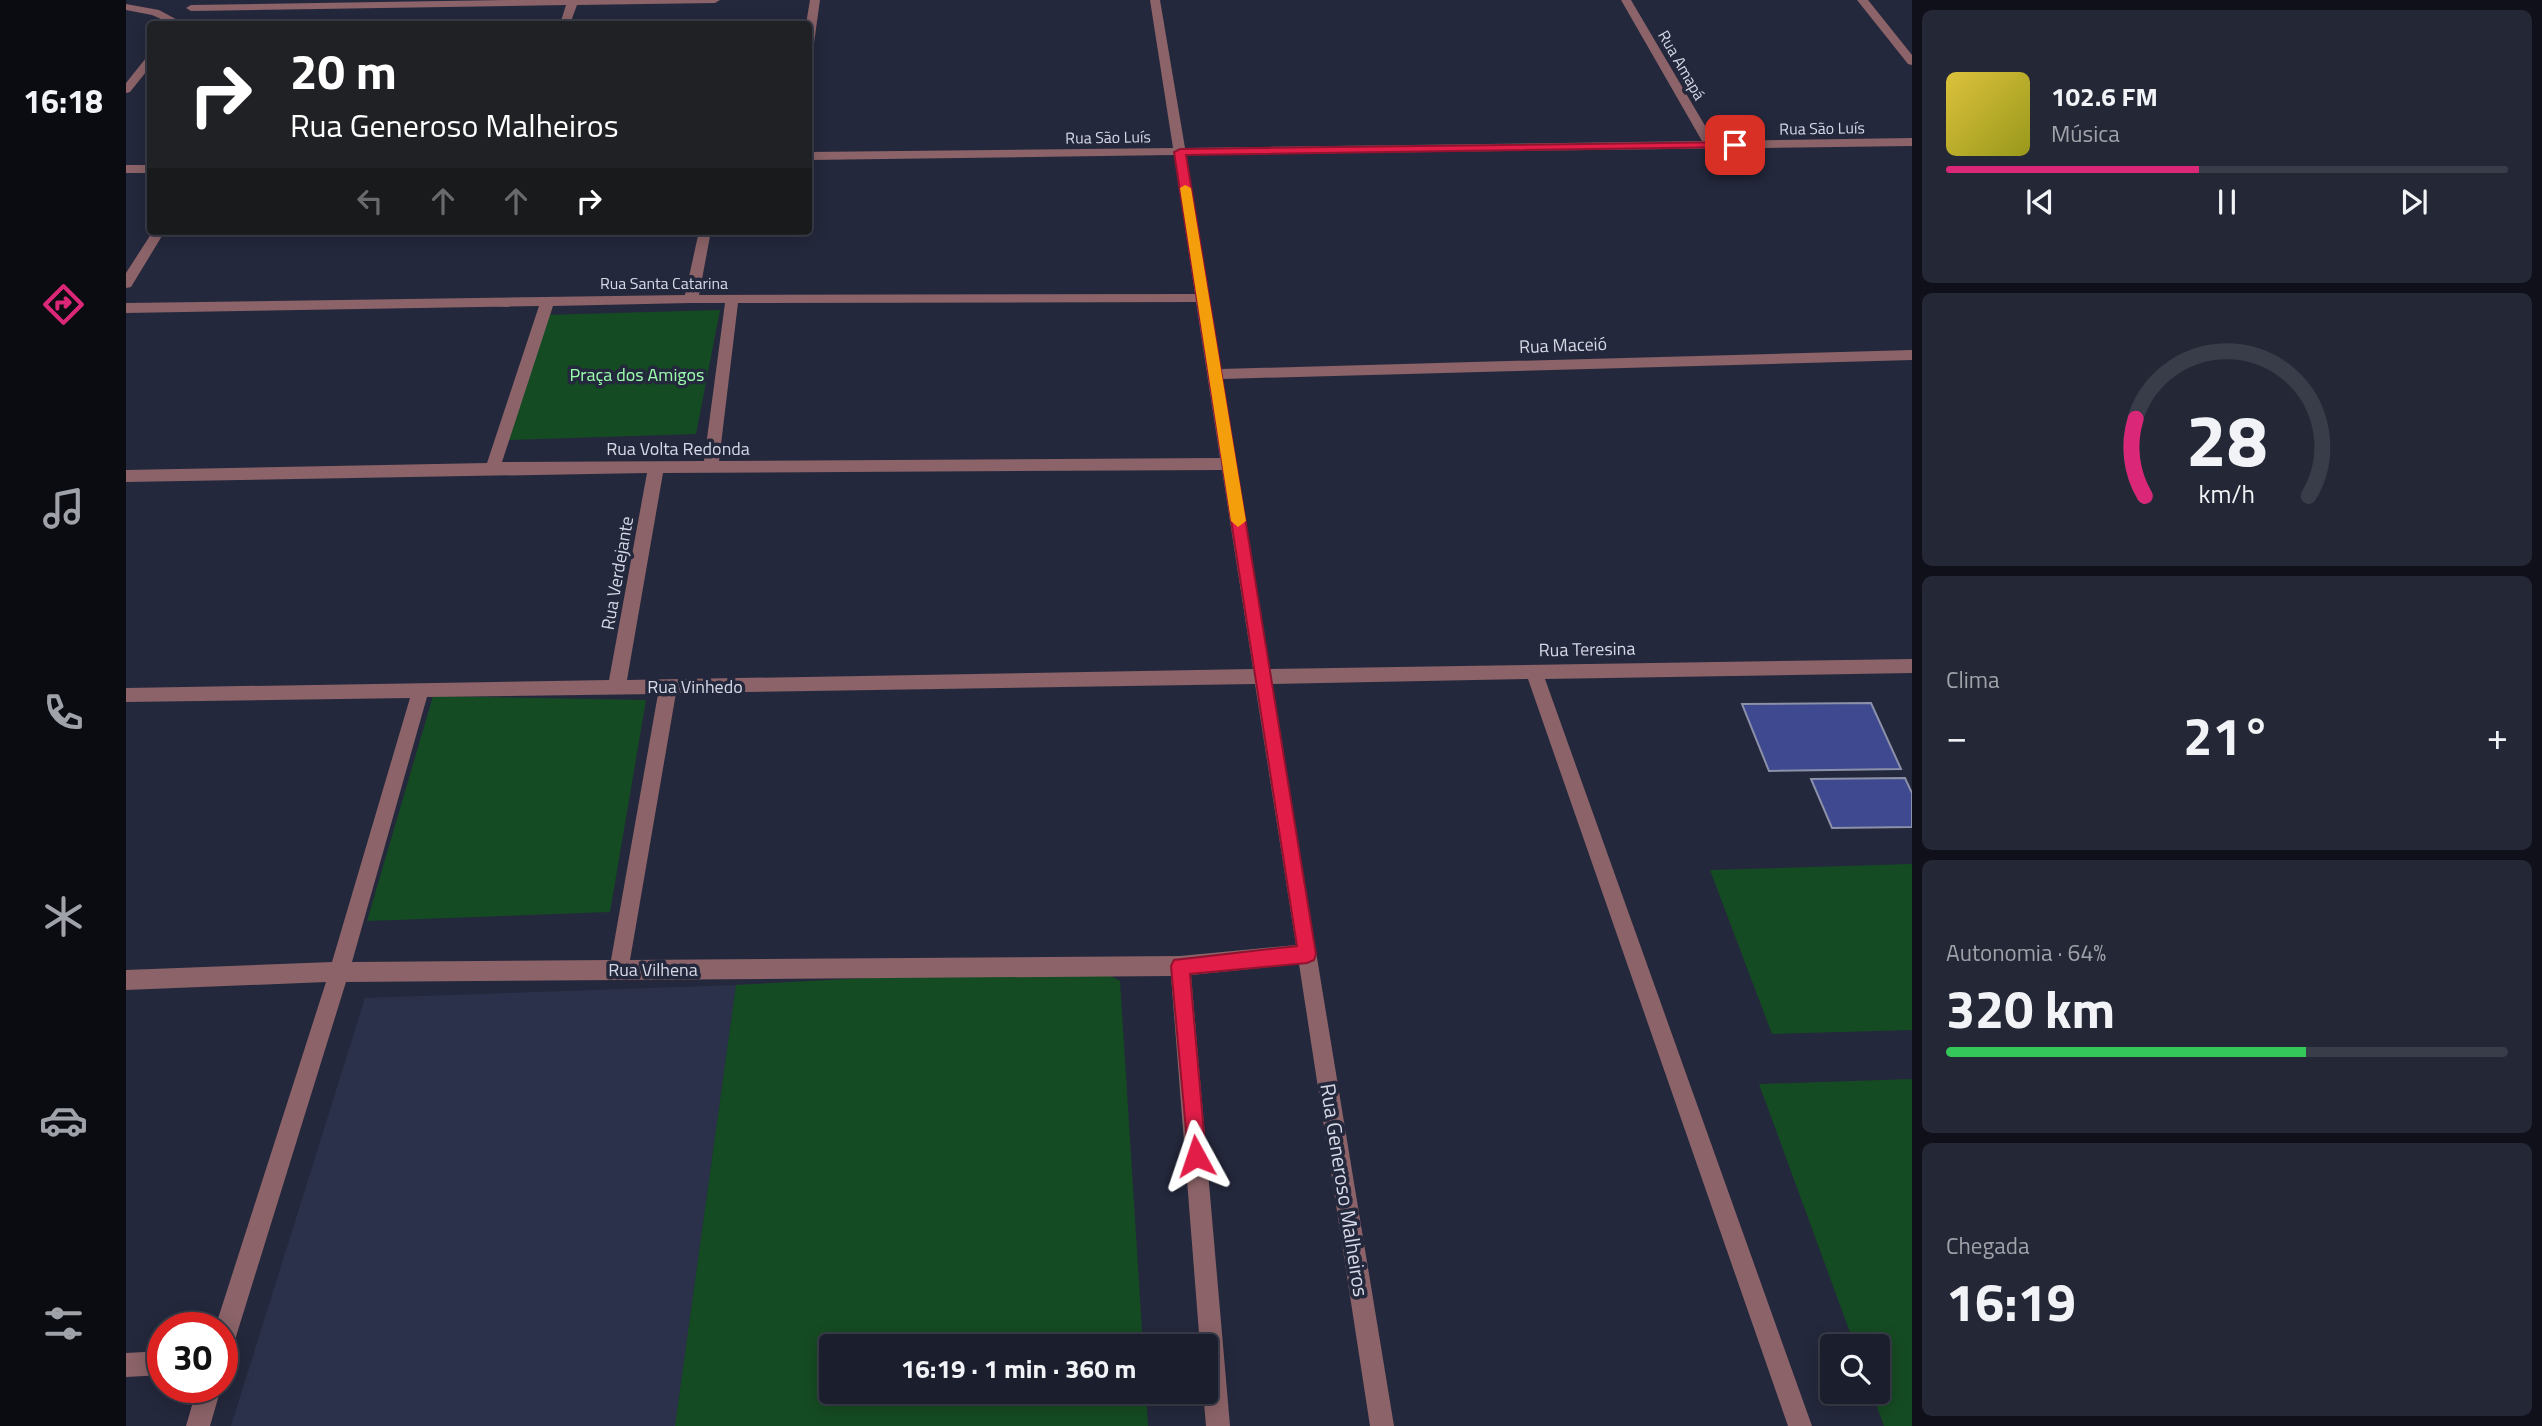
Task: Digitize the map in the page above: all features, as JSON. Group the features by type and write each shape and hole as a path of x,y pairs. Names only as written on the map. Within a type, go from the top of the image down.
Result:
{"street":[{"path":"182,21 194,4 715,0"},
{"path":"812,21 815,0"},
{"name":"Rua Generoso Malheiros","path":"1156,0 1382,1426"},
{"name":"Rua Amapá","path":"1626,0 1710,145"},
{"path":"1862,0 1912,62"},
{"path":"566,21 573,1"},
{"path":"126,8 155,12 174,21"},
{"path":"126,90 147,64"},
{"name":"Rua São Luís","path":"812,156 1912,142"},
{"path":"126,169 147,169"},
{"path":"126,284 157,235"},
{"path":"691,299 704,235"},
{"name":"Rua Santa Catarina","path":"126,307 691,299 1203,298"},
{"path":"710,467 732,301"},
{"path":"493,468 547,302"},
{"name":"Rua Maceió","path":"1215,374 1912,355"},
{"name":"Rua Volta Redonda","path":"126,476 493,468 1229,464"},
{"name":"Rua Verdejante","path":"617,685 656,467"},
{"name":"Rua Teresina","path":"1263,676 1912,666"},
{"path":"1534,671 1800,1426"},
{"name":"Rua Vinhedo","path":"126,695 1263,676"},
{"path":"620,969 668,687"},
{"path":"232,1312 339,972 420,692"},
{"path":"1219,1426 1180,966 1307,954"},
{"name":"Rua Vilhena","path":"126,979 339,972 1180,966"},
{"path":"126,1364 147,1363"},
{"path":"198,1426 205,1403"}],"shaded area":[{"path":"736,985 675,1426 231,1426 365,998"}],"green space":[{"name":"Praça dos Amigos","path":"720,310 696,434 504,440 545,315"},
{"path":"433,696 646,700 610,912 367,921"},
{"path":"1912,864 1912,1030 1772,1034 1710,870"},
{"path":"1092,966 1120,981 1142,1334 819,1334 819,1404 1147,1404 1148,1426 675,1426 736,985"},
{"path":"1912,1079 1912,1426 1884,1426 1876,1404 1890,1404 1890,1334 1851,1334 1759,1084"}],"building":[{"path":"1871,703 1901,769 1769,771 1742,704"},
{"path":"1905,778 1912,793 1912,827 1832,828 1811,779"}],"slow traffic":[{"path":"1185,188 1238,521"}],"route":[{"path":"1196,1156 1180,966 1307,954 1180,152 1735,145"}]}
